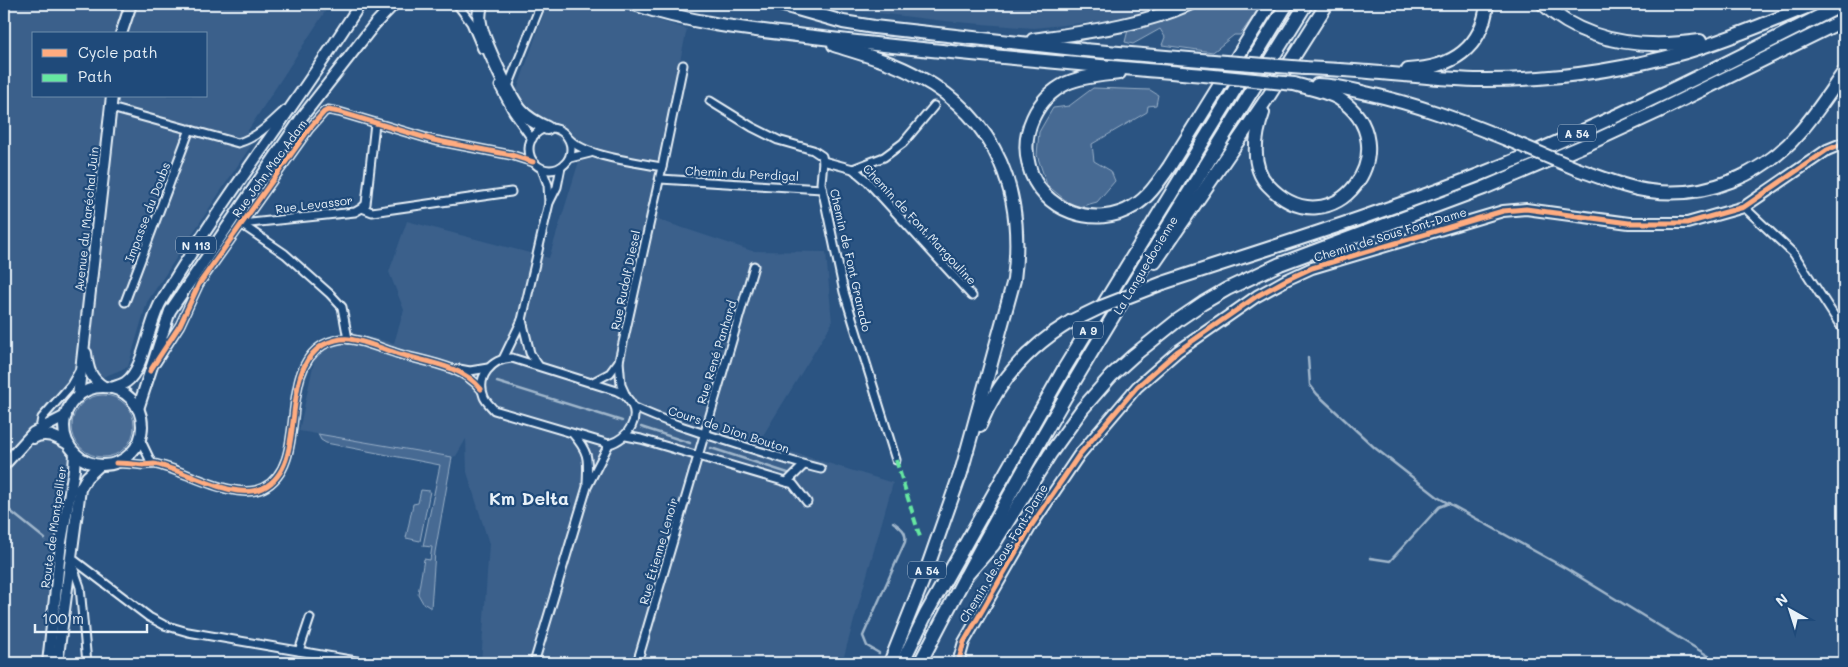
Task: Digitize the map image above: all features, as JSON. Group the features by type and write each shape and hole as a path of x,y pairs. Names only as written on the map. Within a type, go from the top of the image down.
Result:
{"highway":[{"path":"481,4 479,16 482,31 506,92 521,111 533,121 547,128"},
{"path":"634,4 651,10 721,25 808,36 978,55 1334,86 1394,99 1440,113 1615,182 1650,191 1683,192 1715,187 1732,181 1760,166 1783,149 1810,120 1844,72"},
{"path":"780,4 843,22 874,27 1213,61 1425,78 1476,80 1569,75 1661,58 1749,30 1814,4"},
{"path":"1005,41 1031,40 1117,27 1160,15 1189,4"},
{"path":"1142,69 1088,77 1067,83 1049,96 1035,113 1027,138 1029,166 1043,192 1051,200 1069,211 1089,216 1118,214 1134,206 1150,192 1169,167 1270,4"},
{"name":"La Languedocienne","path":"902,663 926,614 1064,369 1287,4"},
{"name":"La Languedocienne","path":"920,663 1021,475 1106,330 1306,4"},
{"path":"1106,330 1178,230 1270,94 1327,4"},
{"path":"1368,72 1424,69 1436,67 1452,60 1467,48 1478,35 1486,15 1487,4"},
{"path":"1543,4 1558,16 1583,30 1606,39 1632,44 1681,44 1749,30"},
{"name":"A 54","path":"890,663 923,580 984,414 1010,373 1039,344 1070,322 1101,307 1163,283 1337,225 1480,174 1603,122 1721,66 1844,4"},
{"name":"A 54","path":"965,577 993,545 1050,454 1083,408 1111,376 1133,356 1178,320 1203,303 1227,289 1280,264 1484,188 1590,144 1844,20"},
{"path":"808,36 901,68 933,84 965,110 984,134 999,158 1008,182 1017,224 1017,253 1014,280 960,476"},
{"path":"1270,94 1255,141 1256,158 1265,182 1275,194 1298,205 1320,207 1344,198 1362,178 1366,162 1367,139 1360,119 1337,98 1294,84"}],"main road":[{"path":"122,32 131,4"},
{"path":"334,46 338,27 352,4"},
{"name":"N 113","path":"108,388 126,382 136,372 152,320 160,302 201,237 334,46 360,4"},
{"name":"N 113","path":"138,409 170,312 185,288 302,117 374,25 394,4"},
{"name":"Avenue du Maréchal Juin","path":"78,397 112,98"},
{"name":"Chemin de Sous Font-Dame","path":"958,663 964,642 1031,526 1079,455 1137,387 1178,351 1256,296 1312,268 1503,211 1526,210 1629,223 1687,223 1744,207 1827,150 1844,143"},
{"name":"Avenue du Maréchal Juin","path":"85,345 89,373 94,381 108,388"},
{"path":"23,443 37,436 53,434 68,444 75,453 88,462 100,465 116,463 128,456 140,439 142,420 138,409 123,392 108,388 90,390 72,403 66,416 65,432 68,444"},
{"path":"4,465 33,433 66,416"},
{"name":"Route de Montpellier","path":"48,663 62,542 75,453"},
{"name":"Route de Montpellier","path":"57,663 80,489 86,477 100,465"}],"street":[{"path":"120,4 131,4"},
{"path":"457,4 470,23 532,138"},
{"path":"506,92 541,4"},
{"name":"Rue Rudolf Diesel","path":"627,398 621,385 619,361 683,66"},
{"path":"710,101 752,127 778,140 820,153 824,161"},
{"path":"111,108 238,143 250,140 262,132 292,104"},
{"path":"853,170 884,157 903,143 934,106"},
{"name":"Rue John Mac Adam","path":"150,371 180,325 199,284 309,129 324,112 328,110 339,112 433,140 511,155 534,162"},
{"name":"Rue Levassor","path":"241,224 355,212 362,208 366,204 375,123"},
{"path":"590,153 570,158 555,170 542,168 534,162 529,147 536,133 547,128 560,130 575,146 590,153 662,167"},
{"name":"Impasse du Doubs","path":"125,302 190,129"},
{"path":"570,139 572,146 570,158"},
{"path":"511,155 529,147"},
{"name":"Chemin de Font Margouline","path":"824,161 853,170 867,181 972,296"},
{"name":"Chemin de Font Granado","path":"824,161 822,189 844,292 896,460"},
{"path":"503,359 522,320 549,202 556,187 561,167"},
{"path":"542,168 548,185 549,202"},
{"name":"Chemin du Perdigal","path":"660,179 822,189"},
{"path":"362,208 372,212 510,192"},
{"path":"1744,207 1794,254 1844,331"},
{"path":"241,224 285,254 330,294 342,307 348,339"},
{"name":"Rue René Panhard","path":"701,445 754,266"},
{"path":"522,320 530,352 538,365"},
{"path":"116,463 152,464 238,490 260,489 271,483 280,473 286,459 300,375 306,362 317,349 330,341 348,339 451,369 468,376 481,389 485,400 494,410 609,444 618,442 626,436 632,427 634,418 633,407 627,398 617,391 538,365 512,358 503,359 488,368 470,371 451,369"},
{"path":"590,383 610,373 619,361"},
{"path":"40,429 42,418 72,385 80,368"},
{"path":"481,389 483,378 488,368"},
{"name":"Cours de Dion Bouton","path":"633,407 652,416 703,434 821,469"},
{"path":"572,434 584,446 588,461 587,487"},
{"path":"626,436 642,439 794,484 808,502"},
{"path":"140,439 152,464"},
{"path":"534,663 587,487 609,444"},
{"name":"Rue Étienne Lenoir","path":"637,663 701,445"},
{"path":"787,482 804,465"},
{"path":"70,556 149,617 164,624 188,632 368,663"},
{"path":"70,556 80,587 87,663"},
{"path":"299,651 310,618"}],"shaded area":[{"path":"4,4 330,4 247,132 250,147 147,302 128,367 88,383 64,399 58,430 68,461 44,663 4,663"},
{"path":"547,4 603,4 687,29 655,176 659,220 752,251 826,252 832,323 759,442 893,483 842,663 481,663 489,544 467,472 466,439 456,456 452,457 299,431 315,357 348,332 394,343 404,310 389,272 407,221 549,258 579,161 516,93"},
{"path":"833,4 1163,4 1132,18 1034,28 944,21 845,9"},
{"path":"1203,4 1262,4 1240,35 1234,35 1213,52 1162,45 1165,37 1160,29 1133,44 1125,42 1128,30 1162,21"},
{"path":"1093,88 1150,90 1158,95 1156,105 1148,106 1147,112 1092,144 1094,161 1111,171 1115,181 1097,202 1075,208 1047,185 1037,155 1039,132 1053,108 1069,106"},
{"path":"103,395 115,397 125,404 132,414 134,426 132,438 125,448 115,455 103,457 91,455 81,448 74,438 72,426 74,414 81,404 91,397"},
{"path":"318,434 452,457 435,552 431,608 423,603 418,594 424,559 430,560 432,547 423,546 440,465 326,443 321,440"},
{"path":"421,490 430,491 420,541 406,538 413,504 418,503"}],"waterway":[{"path":"1308,358 1310,385 1317,394 1375,448 1439,498 1565,568 1720,663"},
{"path":"497,382 622,421"},
{"path":"641,427 690,443"},
{"path":"711,448 788,473"},
{"path":"1370,558 1390,561 1439,507 1449,503"},
{"path":"4,506 45,539"},
{"path":"879,653 867,646 863,636 905,542 904,532 893,522"}],"marked path":[{"path":"896,460 920,537"}],"cycle path":[{"path":"150,371 180,325 199,284 309,129 324,112 328,110 339,112 433,140 511,155 533,162"},
{"path":"958,663 964,642 1031,526 1079,455 1137,387 1178,351 1257,296 1312,268 1503,211 1526,209 1629,223 1687,223 1744,207 1827,150 1844,143"},
{"path":"116,463 154,464 223,488 238,491 251,491 263,488 277,476 286,459 291,440 296,396 301,376 309,358 323,345 339,339 361,341 444,366 465,375 481,389"}],"district":[{"name":"Km Delta","path":"529,498"}]}
